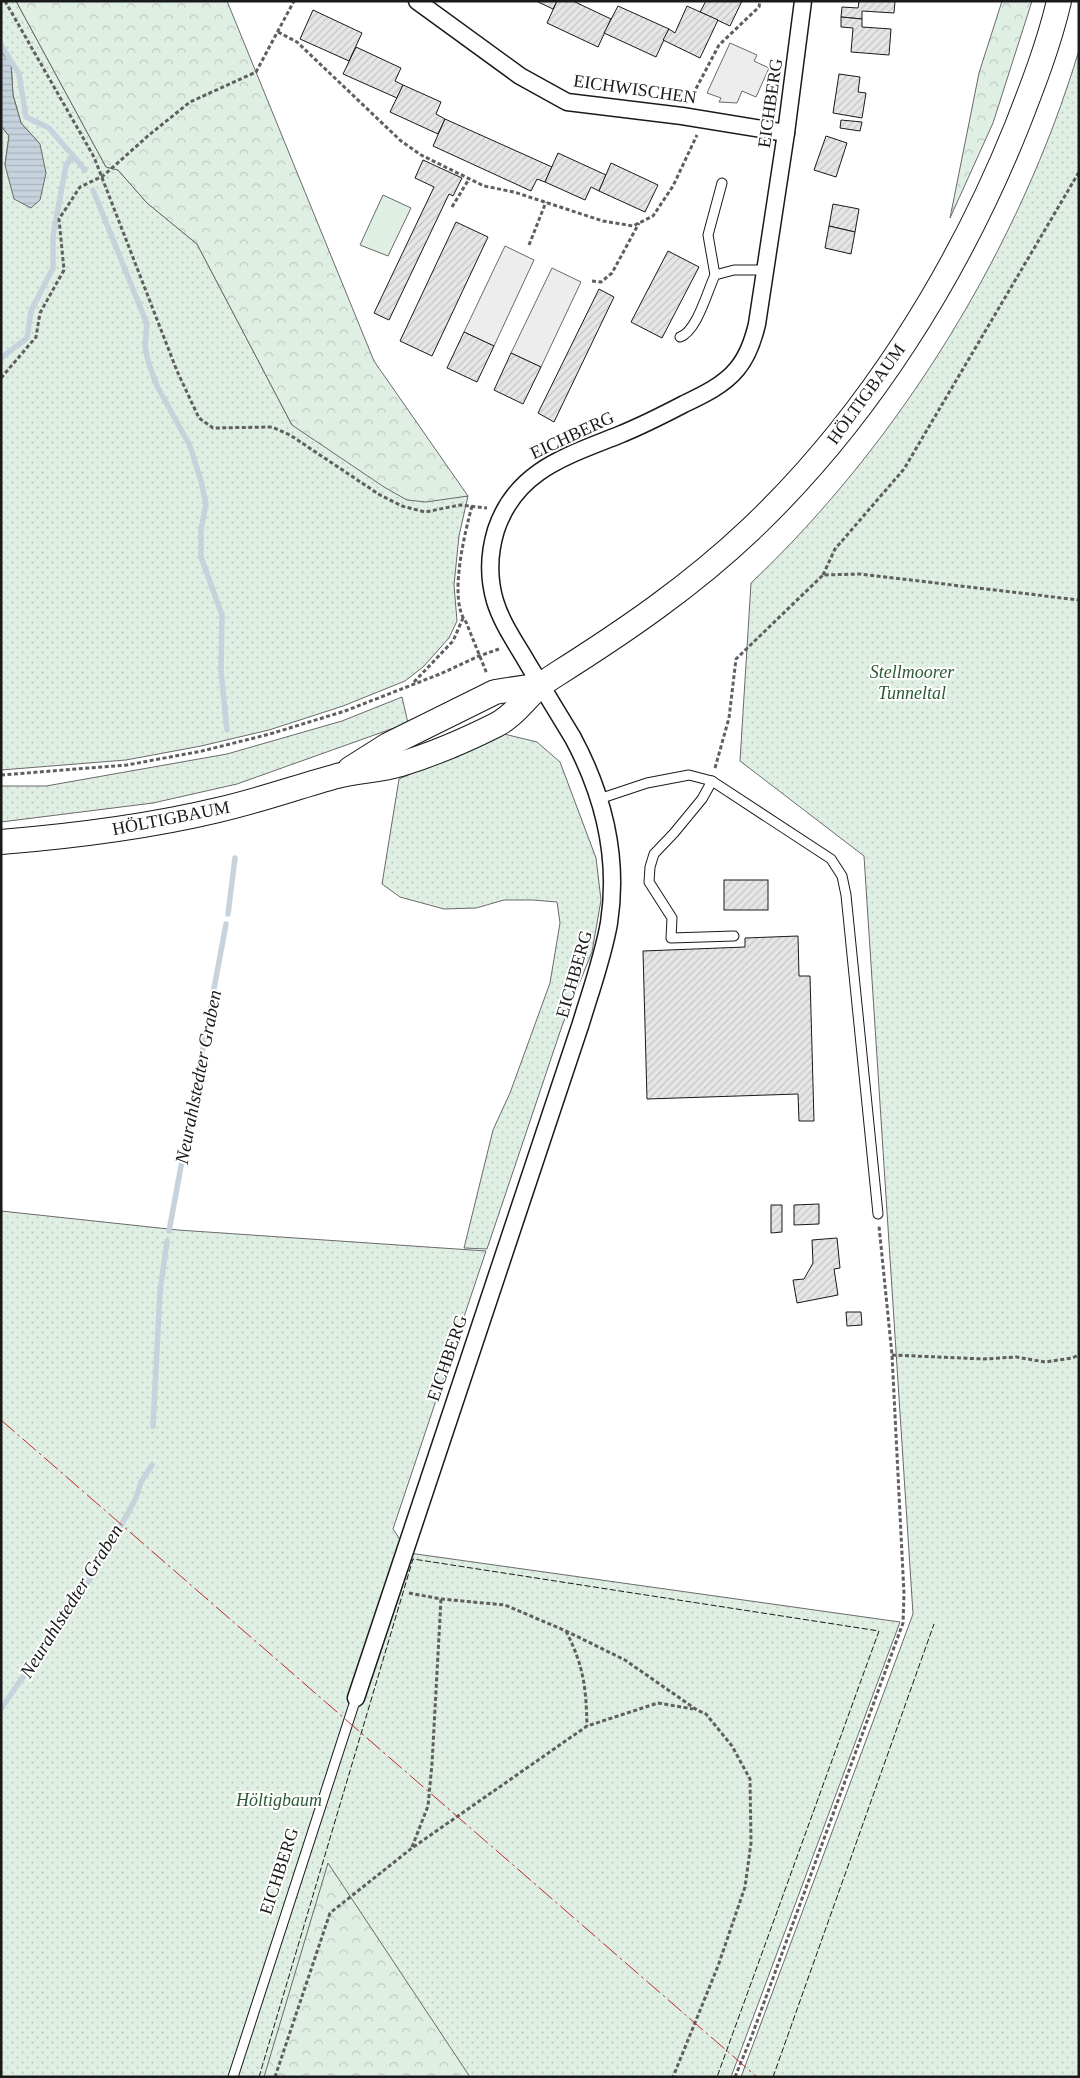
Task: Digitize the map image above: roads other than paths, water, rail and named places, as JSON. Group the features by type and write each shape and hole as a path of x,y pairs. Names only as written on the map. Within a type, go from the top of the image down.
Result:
{"main road":[{"name":"HÖLTIGBAUM","path":"1,842 76,835 214,811 338,776 400,764 470,736 508,718 541,685 642,619 714,562 806,473 856,412 931,300 986,200 1027,101 1059,1"},
{"name":"HÖLTIGBAUM","path":"338,776 388,745 494,692 541,685"}],"street":[{"name":"EICHWISCHEN","path":"416,1 520,76 567,102 682,116 786,133"},
{"name":"EICHBERG","path":"356,1698 600,960 609,924 612,875 608,828 584,759 501,617 495,600 490,569 493,540 508,502 531,477 553,463 631,430 699,397 724,382 736,371 749,349 757,324 786,133 803,1"}],"lane":[{"path":"680,337 687,335 695,325 715,275 708,236 722,183"},
{"path":"715,275 734,270 765,270"},
{"path":"599,799 647,783 689,775 712,781 831,859 842,876 846,895 878,1214"},
{"path":"712,781 702,799 654,854 650,867 649,882 672,918 671,938 734,936"},
{"name":"EICHBERG","path":"233,2077 356,1698"}],"waterway":[{"path":"1,45 19,74 26,117 49,128 85,170"},
{"path":"1,358 27,338 31,311 53,268 53,236 66,165 73,156"},
{"path":"93,190 147,324 145,346 157,386 190,446 201,481 206,504 201,530 201,557 222,615 221,671 227,730"},
{"name":"Neurahlstedter Graben","path":"228,914 235,858"},
{"name":"Neurahlstedter Graben","path":"169,1231 226,924"},
{"name":"Neurahlstedter Graben","path":"153,1426 160,1292 167,1241"},
{"name":"Neurahlstedter Graben","path":"1,1709 100,1564 136,1498 141,1482 152,1465"}],"park label":[{"name":"Stellmoorer Tunneltal","path":"912,682"},
{"name":"Höltigbaum","path":"279,1800"}]}
